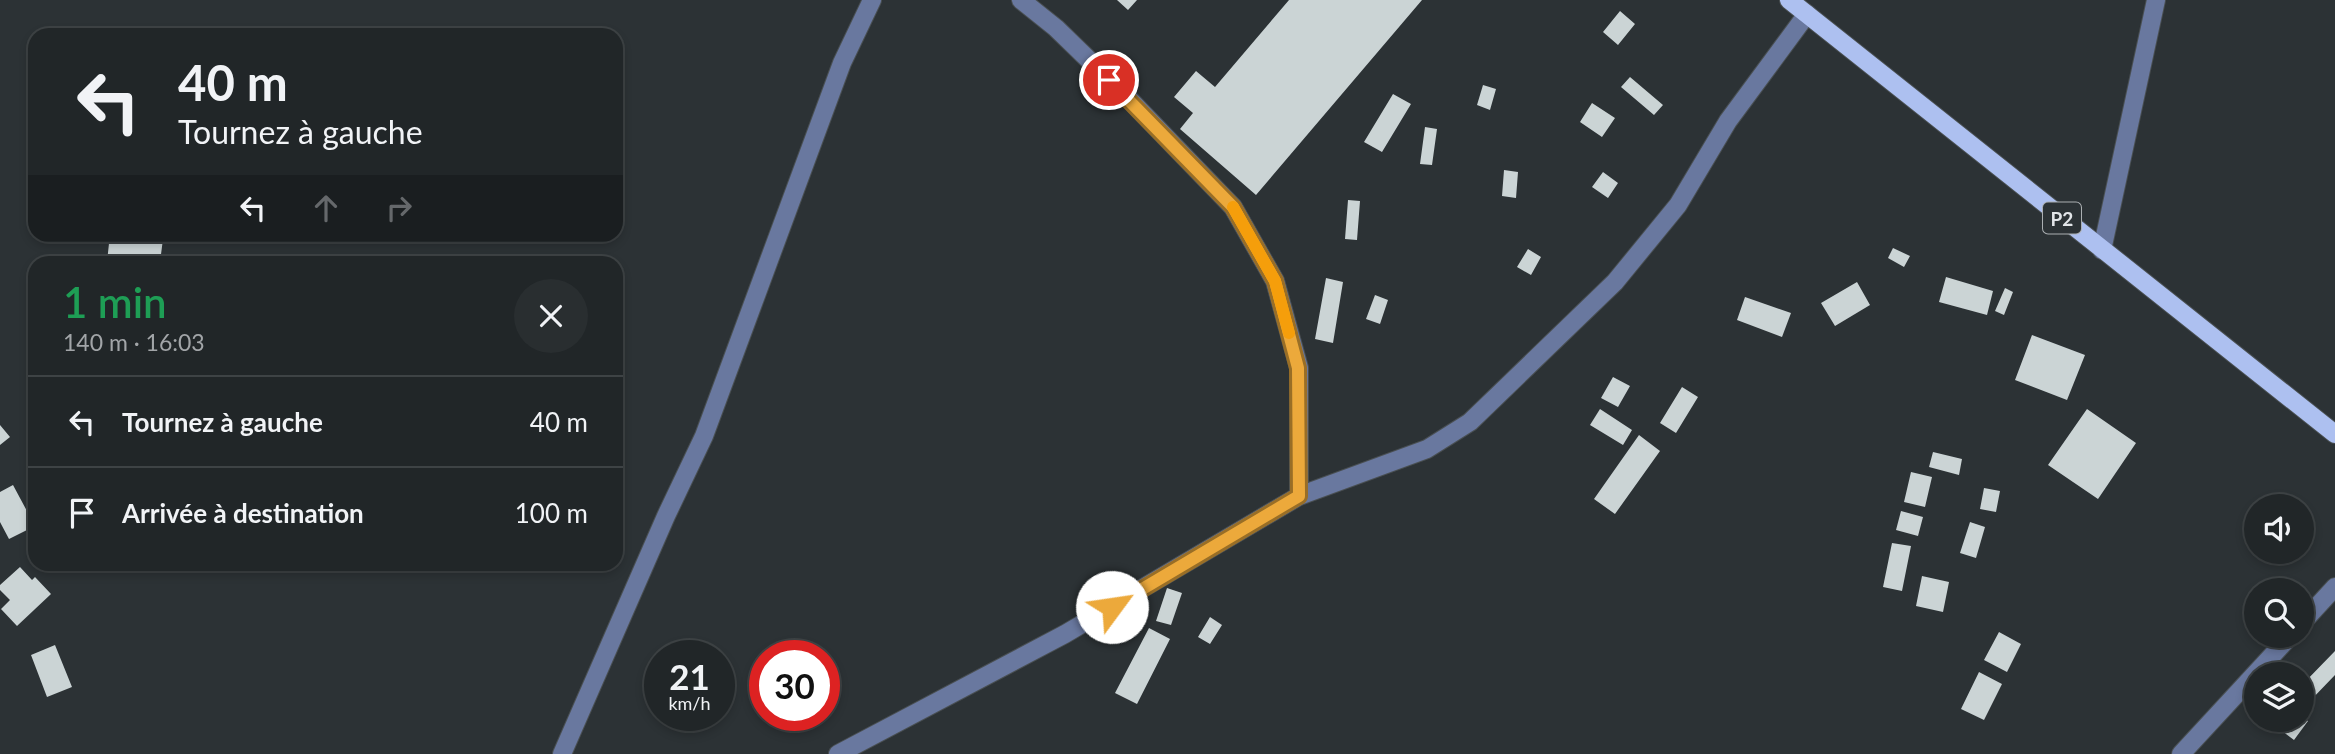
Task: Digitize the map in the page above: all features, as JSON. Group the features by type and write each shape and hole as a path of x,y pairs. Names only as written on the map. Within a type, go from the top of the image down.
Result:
{"main road":[{"name":"P2","path":"1789,0 2335,434"}],"street":[{"path":"562,754 666,516 705,436 842,63 872,0"},
{"path":"1020,0 1056,28 1127,97 1233,207 1275,281 1298,368 1299,496"},
{"path":"2102,250 2156,0"},
{"path":"838,754 1065,634 1299,496 1427,450 1470,422 1615,282 1678,205 1728,121 1807,14"},
{"path":"2314,610 2335,587"},
{"path":"2181,754 2279,648"}],"building":[{"path":"1117,0 1137,0 1128,10"},
{"path":"1289,0 1422,0 1256,195 1180,129 1193,113 1174,97 1196,71 1215,87"},
{"path":"1620,11 1635,24 1618,45 1603,32"},
{"path":"1630,77 1663,105 1654,115 1621,87"},
{"path":"1483,85 1496,89 1490,110 1477,105"},
{"path":"1393,94 1411,104 1382,152 1364,142"},
{"path":"1592,103 1615,118 1602,137 1580,122"},
{"path":"1425,127 1437,129 1432,165 1420,164"},
{"path":"1504,170 1518,172 1516,198 1502,196"},
{"path":"1603,172 1618,183 1608,198 1592,187"},
{"path":"1348,200 1360,201 1357,240 1345,239"},
{"path":"109,242 163,242 161,256 108,256"},
{"path":"1893,248 1910,256 1904,267 1888,258"},
{"path":"1528,249 1541,257 1531,275 1517,267"},
{"path":"1946,277 1993,291 1987,315 1939,302"},
{"path":"1326,278 1343,282 1333,343 1315,339"},
{"path":"1857,282 1870,305 1835,326 1821,303"},
{"path":"2005,288 2013,292 2004,315 1995,311"},
{"path":"1375,295 1388,300 1380,324 1366,319"},
{"path":"1745,297 1791,313 1782,337 1737,320"},
{"path":"2032,335 2085,355 2067,400 2015,380"},
{"path":"1613,377 1630,386 1618,407 1601,398"},
{"path":"1682,387 1698,397 1676,433 1660,423"},
{"path":"1600,409 1632,430 1623,445 1590,425"},
{"path":"2087,409 2136,443 2098,499 2048,465"},
{"path":"0,425 10,437 0,445"},
{"path":"1639,435 1660,451 1615,514 1594,499"},
{"path":"1933,452 1962,459 1959,475 1929,467"},
{"path":"1911,472 1932,477 1925,507 1904,502"},
{"path":"13,485 28,513 28,530 9,539 0,522 0,492"},
{"path":"1984,488 2000,491 1996,512 1980,509"},
{"path":"1901,511 1923,517 1918,536 1896,530"},
{"path":"1970,522 1985,527 1976,558 1960,553"},
{"path":"1892,543 1911,546 1902,591 1883,587"},
{"path":"20,567 32,580 35,577 51,594 17,626 1,609 10,600 0,590 0,585"},
{"path":"1922,576 1949,582 1943,612 1916,606"},
{"path":"1167,588 1182,593 1171,625 1156,621"},
{"path":"1210,617 1222,625 1210,644 1198,637"},
{"path":"1149,628 1170,639 1137,704 1115,693"},
{"path":"1999,632 2021,644 2007,672 1984,660"},
{"path":"55,645 72,687 47,697 31,655"},
{"path":"2335,651 2335,675 2314,697 2314,673"},
{"path":"1979,672 2002,684 1984,720 1961,709"},
{"path":"2283,732 2300,732 2294,740"}],"slow traffic":[{"path":"1233,207 1275,281 1289,333"}],"route":[{"path":"1109,80 1233,207 1275,281 1298,368 1299,394 1299,496 1112,607"}]}
